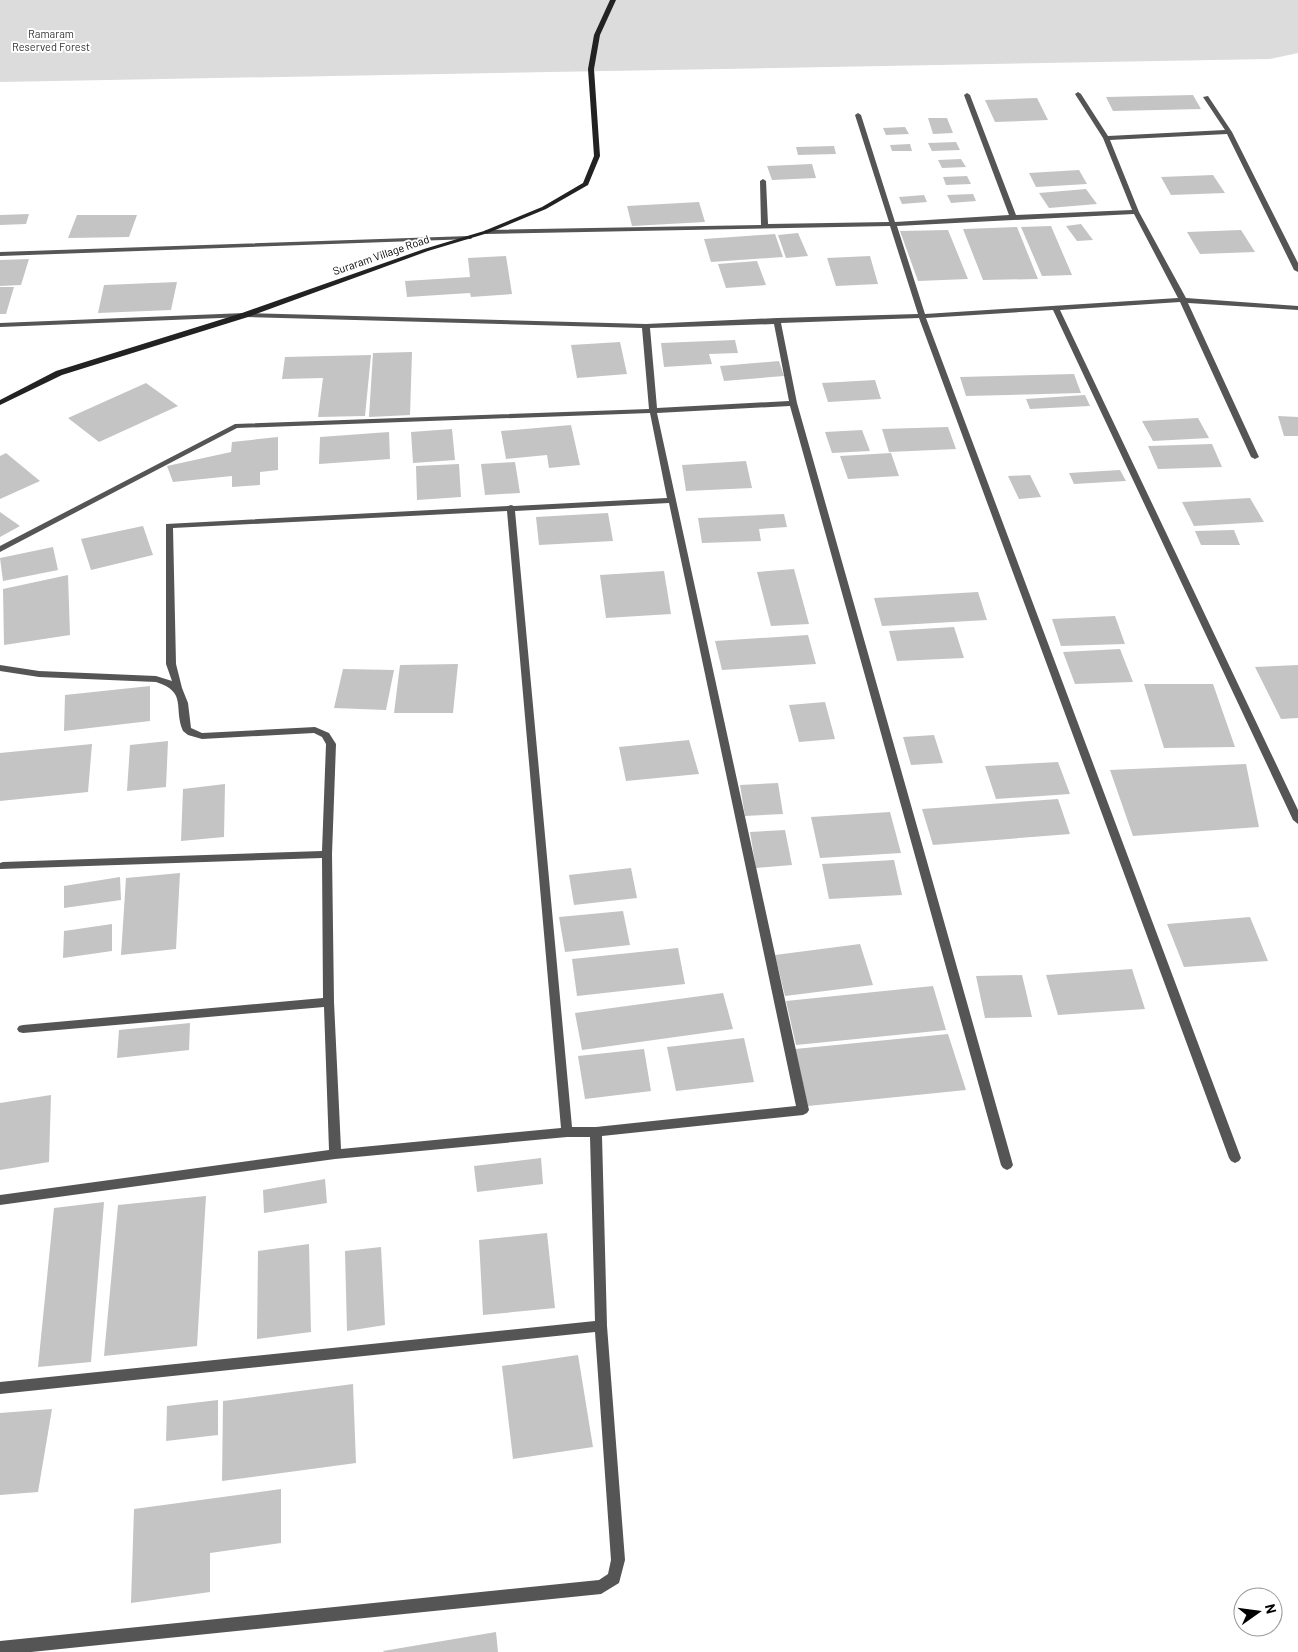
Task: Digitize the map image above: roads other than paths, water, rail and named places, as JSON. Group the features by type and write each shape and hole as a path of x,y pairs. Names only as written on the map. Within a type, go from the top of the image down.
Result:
{"main road":[{"name":"Suraram Village Road","path":"0,403 59,373 245,315 426,250 486,232 544,208 586,184 597,156 591,69 597,35 614,0"}],"street":[{"path":"1078,94 1106,138 1136,212 1183,300 1254,457"},
{"path":"967,95 1013,216"},
{"path":"1206,97 1229,132 1298,270"},
{"path":"858,115 922,316 1235,1158"},
{"path":"1106,138 1229,132"},
{"path":"763,181 765,227"},
{"path":"486,232 894,224 1013,216 1136,212"},
{"path":"0,254 469,238"},
{"path":"0,325 245,315 646,326 922,316 1183,300 1298,308"},
{"path":"1056,308 1298,820"},
{"path":"777,320 793,403 1007,1165"},
{"path":"0,1200 334,1154 568,1132 596,1132 803,1110 653,411 646,326"},
{"path":"0,549 235,426 653,411 793,403"},
{"path":"334,1154 327,854 331,744 326,735 315,730 202,736 191,733 186,729 182,694 171,664 169,526 672,500"},
{"path":"511,507 568,1132"},
{"path":"0,668 39,674 156,679 170,682 178,687"},
{"path":"3,866 327,854"},
{"path":"23,1029 329,1002"},
{"path":"0,1648 601,1587 614,1578 618,1560 601,1326 596,1132"},
{"path":"0,1388 601,1326"}],"park label":[{"name":"Ramaram Reserved Forest","path":"51,40"}]}
